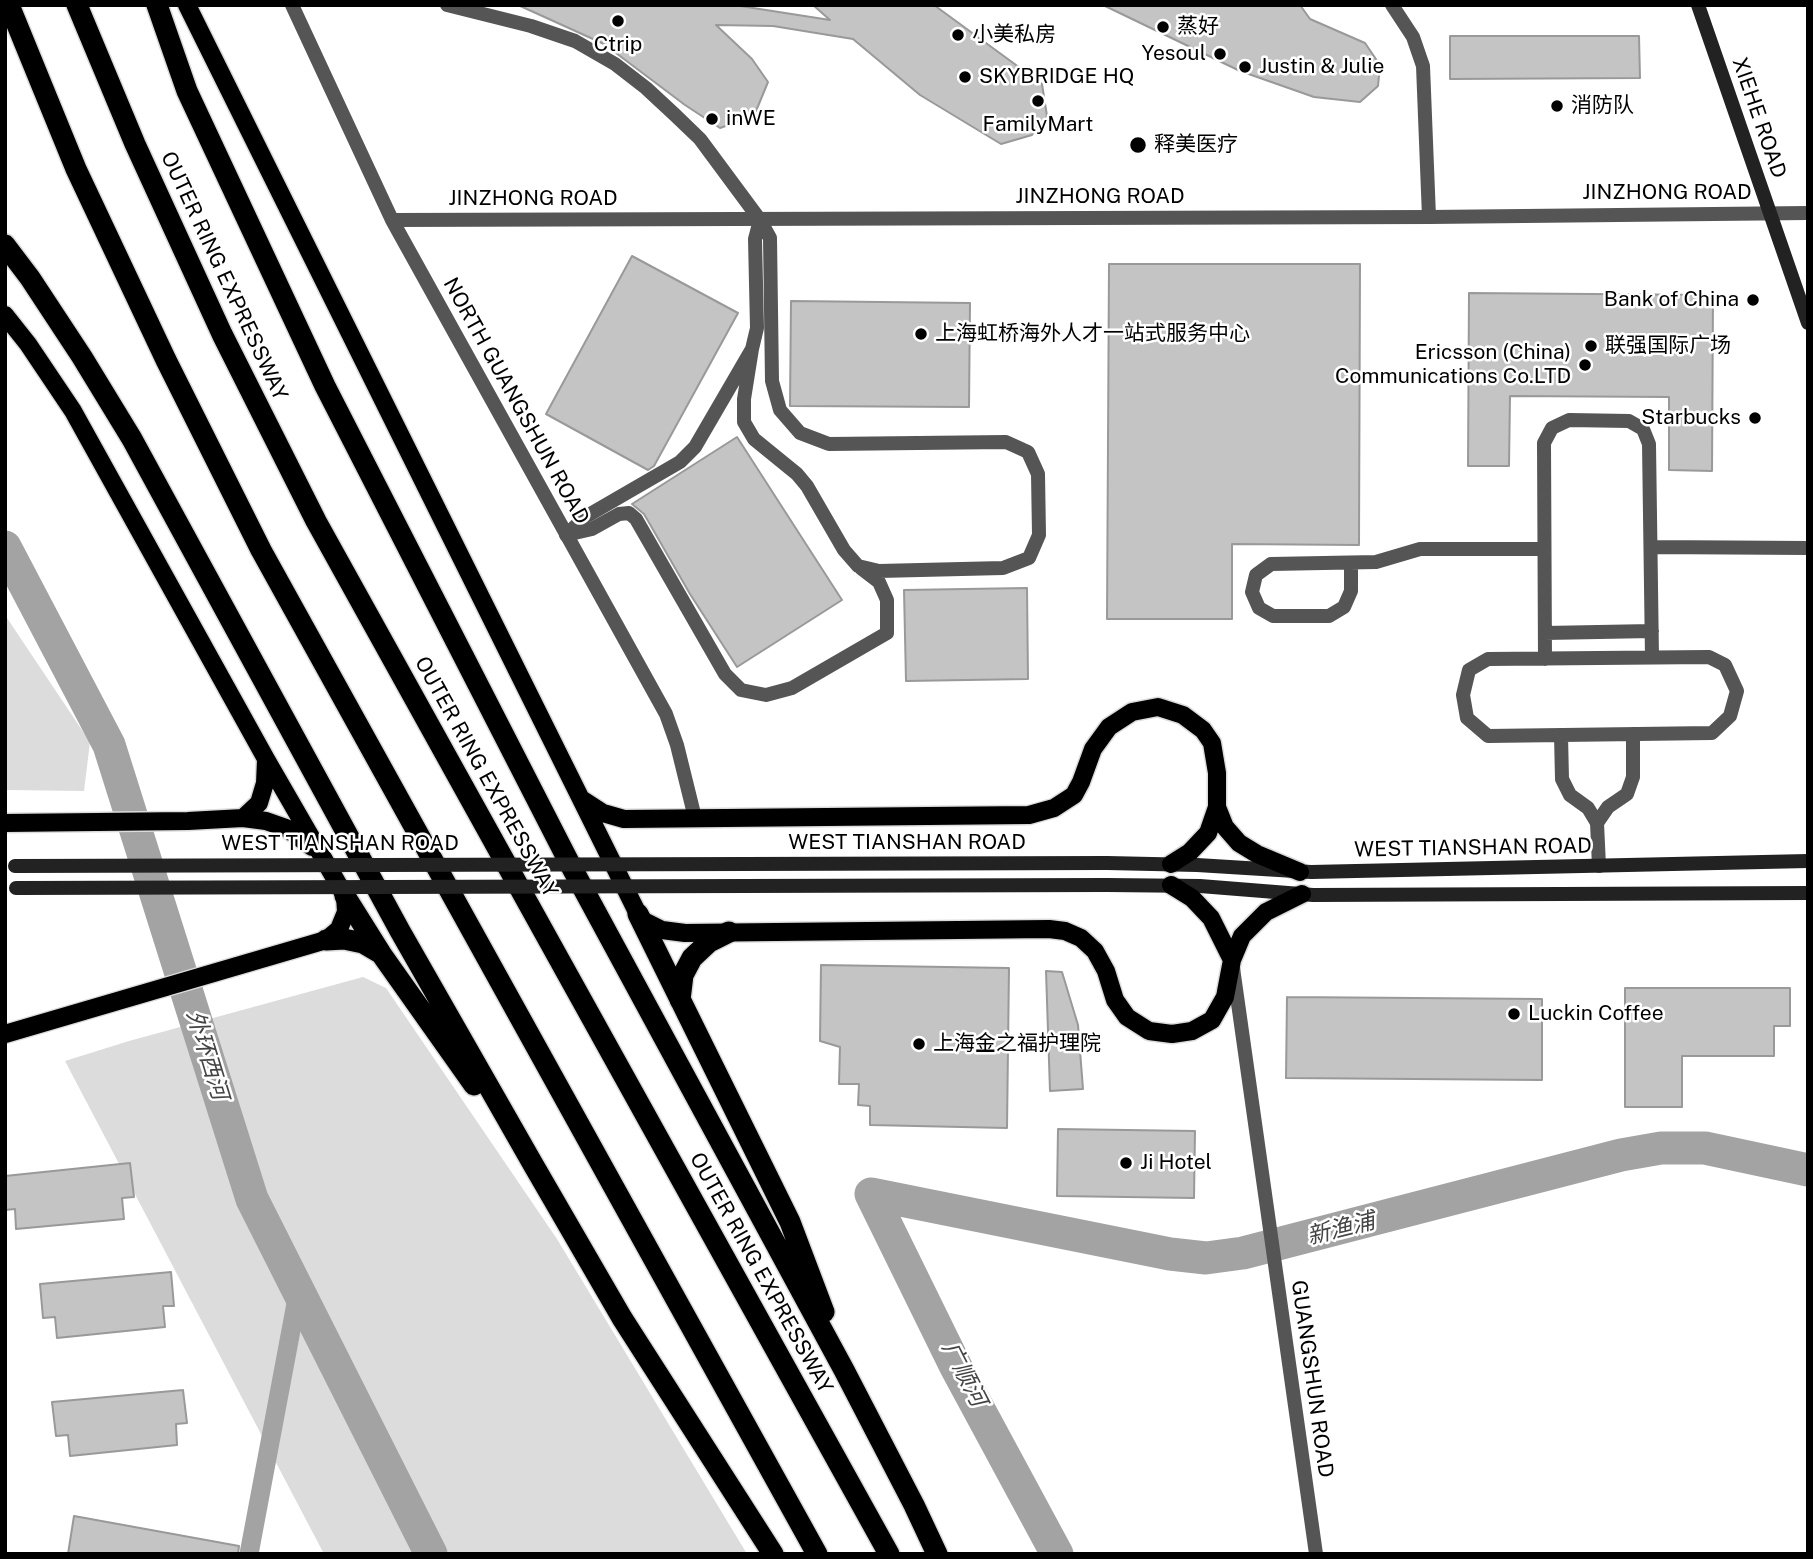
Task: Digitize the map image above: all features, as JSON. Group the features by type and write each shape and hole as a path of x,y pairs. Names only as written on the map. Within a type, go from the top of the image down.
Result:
{"highway":[{"path":"9,5 76,169 160,348 261,550 817,1554"},
{"name":"OUTER RING EXPRESSWAY","path":"77,5 135,144 222,334 316,521 889,1554"},
{"path":"157,5 187,91 324,386 572,867 844,1370 937,1554"},
{"path":"5,245 75,346 132,439 400,931 534,1166 622,1318 773,1554"},
{"path":"345,896 382,955 534,1166"},
{"path":"638,914 790,1222 844,1370"},
{"path":"680,1000 683,975 692,958 709,943 729,932"},
{"path":"326,940 344,939 363,943 382,955"}],"main road":[{"path":"187,5 602,842 644,921 662,930 685,933 1065,931 1081,938 1095,951 1106,971 1117,1003 1127,1017 1145,1029 1167,1034 1192,1031 1212,1020 1225,998 1232,960 1242,936 1275,906 1302,894"},
{"name":"XIEHE ROAD","path":"1699,5 1808,323"},
{"path":"5,316 28,344 73,411 345,896 346,912 339,929 326,940 5,1034"},
{"path":"579,795 603,813 624,819 1036,814 1059,806 1073,795 1093,749 1109,727 1132,712 1150,707 1183,715 1206,733 1216,762 1217,807 1211,826 1203,840 1171,864"},
{"path":"243,818 259,803 265,783 266,759"},
{"path":"1217,807 1225,827 1239,843 1257,854 1300,872"},
{"path":"13,823 243,818 266,821 286,828 322,856"},
{"path":"602,842 602,831 606,825 624,819"},
{"name":"WEST TIANSHAN ROAD","path":"10,866 1107,863 1300,872 1808,861"},
{"path":"1171,885 1192,898 1211,918 1232,960"},
{"name":"WEST TIANSHAN ROAD","path":"11,889 1171,885 1302,894 1808,893"}],"street":[{"name":"NORTH GUANGSHUN ROAD","path":"292,5 392,220 666,714 677,745 695,818"},
{"path":"447,5 531,26 575,41 615,64 646,88 699,139 760,220 770,238 772,381 780,410 800,433 829,444 1006,442 1028,452 1038,474 1039,535 1029,558 1003,568 879,571 858,566"},
{"path":"1392,5 1413,37 1423,66 1429,217"},
{"name":"JINZHONG ROAD","path":"392,220 1429,217 1808,213"},
{"path":"566,535 592,529 619,514 629,513 636,519 725,674 741,690 766,695 792,688 887,633 887,600 879,582 858,566 844,550 807,486 797,474 754,439 744,422 744,398 757,328 755,239 760,220"},
{"path":"566,535 585,517 680,462 695,447 752,349"},
{"path":"1545,659 1544,443 1552,428 1569,420 1629,421 1643,429 1649,444 1652,657"},
{"path":"1651,547 1808,548"},
{"path":"1351,564 1351,591 1348,599 1344,607 1329,616 1273,616 1259,608 1252,592 1256,575 1271,564 1376,562 1420,549 1544,549"},
{"path":"1545,633 1652,631"},
{"path":"1652,657 1709,657 1725,665 1737,691 1731,716 1712,733 1488,736 1467,718 1463,695 1469,670 1488,659 1652,657"},
{"path":"1597,823 1608,807 1627,794 1633,777 1633,734"},
{"path":"1560,735 1562,779 1570,795 1588,808 1597,823 1599,866"},
{"name":"GUANGSHUN ROAD","path":"1232,960 1316,1554"}],"shaded area":[{"path":"5,615 90,742 84,791 5,790"},
{"path":"363,977 386,988 557,1239 747,1554 324,1554 65,1061"}],"building":[{"name":"SKYBRIDGE HQ","path":"518,5 734,5 830,20 813,5 934,5 1042,84 1047,116 1032,135 1001,144 920,95 853,39 773,26 716,25 752,59 768,82 754,116 720,128 604,44"},
{"name":"SKYBRIDGE HQ","path":"1103,5 1300,5 1310,19 1365,43 1380,65 1378,86 1360,102 1314,97 1240,71"},
{"path":"1450,36 1639,36 1640,78 1450,79"},
{"path":"632,256 738,313 654,466 648,470 546,414"},
{"path":"1109,264 1360,264 1359,545 1232,544 1232,619 1107,619"},
{"name":"联强国际广场","path":"1469,293 1713,295 1712,471 1669,470 1669,397 1510,396 1509,466 1468,466"},
{"path":"791,301 970,303 969,407 790,406"},
{"path":"737,437 842,600 737,667 690,594 644,514 632,504"},
{"path":"1027,588 1028,679 906,681 904,590"},
{"name":"上海金之福护理院","path":"821,965 1009,968 1007,1128 870,1125 870,1106 858,1105 859,1084 839,1084 840,1047 820,1041"},
{"path":"1046,971 1062,972 1078,1025 1083,1089 1050,1091"},
{"path":"1625,988 1790,988 1790,1026 1774,1026 1774,1056 1682,1056 1682,1107 1625,1107"},
{"path":"1287,997 1542,999 1542,1080 1286,1078"},
{"name":"Ji Hotel","path":"1058,1129 1195,1131 1194,1198 1057,1196"},
{"path":"130,1163 134,1197 122,1198 124,1219 16,1229 15,1209 5,1210 5,1176"},
{"path":"171,1272 174,1306 163,1306 165,1327 57,1338 55,1317 43,1318 40,1284"},
{"path":"183,1390 187,1423 176,1424 177,1445 70,1456 68,1435 56,1436 52,1402"},
{"path":"74,1516 239,1546 238,1554 68,1554"}],"waterway":[{"name":"外环西河","path":"5,547 109,745 252,1199 431,1554"},
{"name":"新渔浦","path":"871,1194 1170,1254 1206,1258 1243,1253 1621,1155 1661,1148 1705,1148 1808,1170"},
{"name":"广顺河","path":"871,1194 956,1367 1057,1554"},
{"path":"249,1554 298,1293"}],"place":[{"name":"Ctrip","path":"618,21"},
{"name":"蒸好","path":"1163,27"},
{"name":"小美私房","path":"958,35"},
{"name":"Yesoul","path":"1220,54"},
{"name":"Justin & Julie","path":"1245,67"},
{"name":"SKYBRIDGE HQ","path":"965,77"},
{"name":"FamilyMart","path":"1038,101"},
{"name":"消防队","path":"1557,106"},
{"name":"inWE","path":"712,119"},
{"name":"释美医疗","path":"1138,145"},
{"name":"Bank of China","path":"1753,300"},
{"name":"上海虹桥海外人才一站式服务中心","path":"921,334"},
{"name":"联强国际广场","path":"1591,346"},
{"name":"Ericsson (China) Communications Co.LTD","path":"1585,365"},
{"name":"Starbucks","path":"1755,418"},
{"name":"Luckin Coffee","path":"1514,1014"},
{"name":"上海金之福护理院","path":"919,1044"},
{"name":"Ji Hotel","path":"1126,1163"}]}
